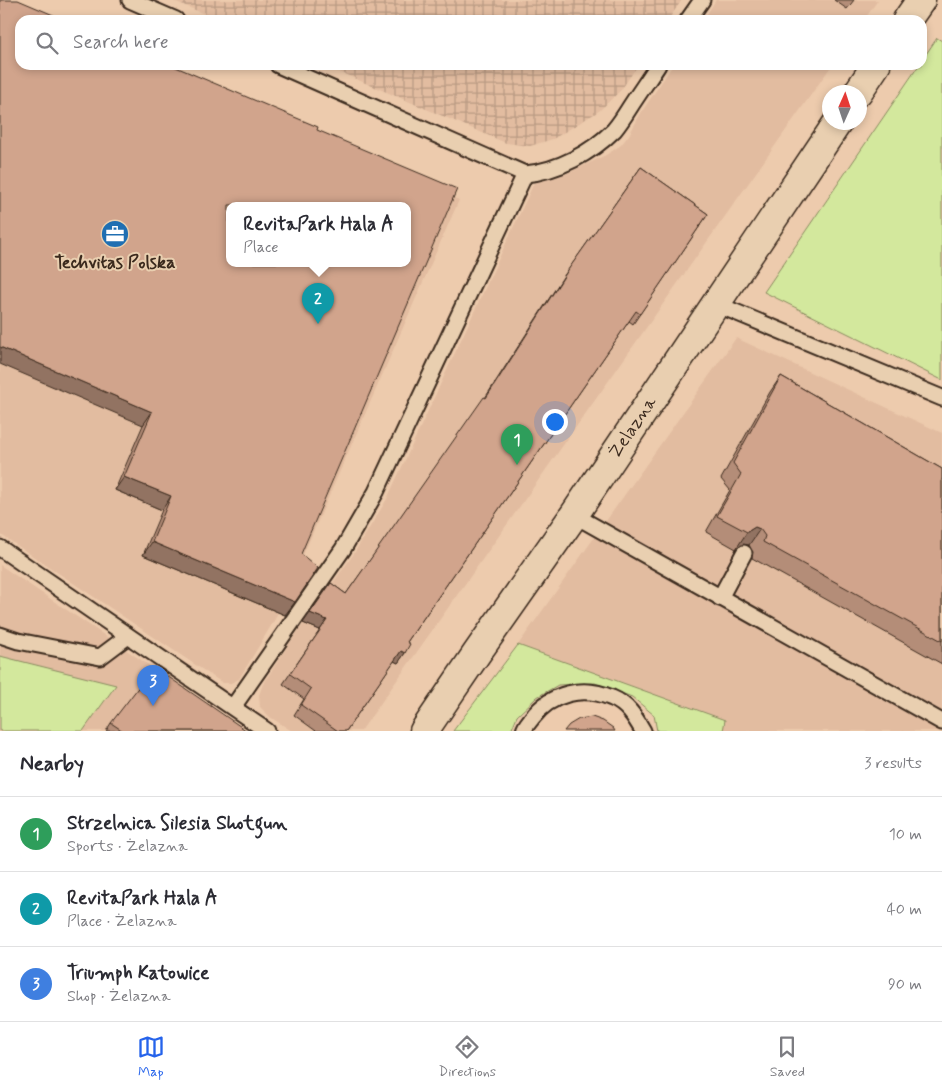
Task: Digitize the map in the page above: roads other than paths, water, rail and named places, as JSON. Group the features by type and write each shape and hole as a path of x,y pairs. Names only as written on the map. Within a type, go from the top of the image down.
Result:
{"street":[{"path":"910,15 921,0"},
{"path":"863,85 873,70"},
{"name":"Żelazna","path":"424,731 477,652 574,516 833,130"}],"lane":[{"path":"130,0 164,15"},
{"path":"692,15 702,0"},
{"path":"289,70 525,174 556,166 576,158 596,146 615,129 655,70"},
{"path":"233,707 343,549 376,492 525,174"},
{"path":"716,304 942,398"},
{"path":"574,516 942,722"},
{"path":"0,548 267,731"},
{"path":"720,598 744,554"},
{"path":"0,635 18,641 100,657 128,636"},
{"path":"524,731 540,707 563,694 588,691 613,698 633,713 643,731"}],"place":[{"name":"Techvitas Polska","path":"115,234"},
{"name":"RevitaPark Hala A","path":"318,324"},
{"name":"Strzelnica Silesia Shotgun","path":"517,465"},
{"name":"Triumph Katowice","path":"153,706"}]}
